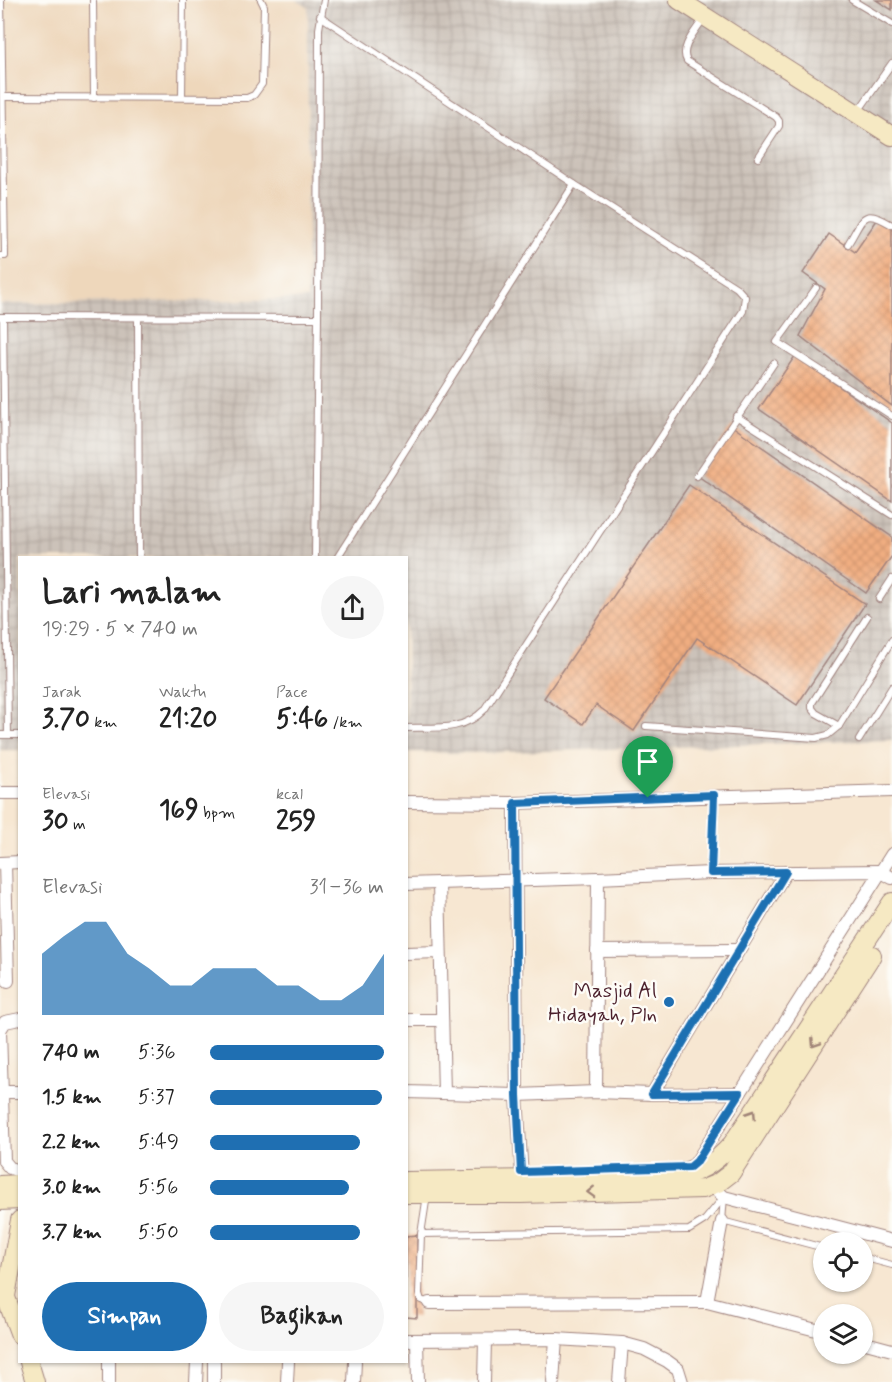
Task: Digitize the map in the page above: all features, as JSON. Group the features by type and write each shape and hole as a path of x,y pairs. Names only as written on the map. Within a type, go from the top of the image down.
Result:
{"main road":[{"path":"680,0 892,136"},
{"path":"408,1194 521,1194 703,1189 718,1191 862,958 892,902"},
{"path":"408,1181 521,1176 681,1176 691,1175 708,1166 732,1144 862,958 892,923"},
{"path":"0,1185 18,1184"},
{"path":"0,1201 18,1200"},
{"path":"18,1228 3,1289 18,1330"},
{"path":"29,1363 35,1382"}],"street":[{"path":"408,802 515,803 892,791"},
{"path":"0,793 18,793"},
{"path":"515,803 517,1095 521,1176"},
{"path":"408,1173 521,1176 690,1167 697,1161 892,854"},
{"path":"9,982 2,862 18,862"},
{"path":"408,884 786,872 880,871 892,878"},
{"path":"652,1094 786,872"},
{"path":"596,1092 598,878"},
{"path":"439,883 444,1093"},
{"path":"597,951 738,950"},
{"path":"408,952 440,952"},
{"path":"18,1019 5,1022 0,1030 4,1161 10,1168 18,1170"},
{"path":"408,1020 442,1020"},
{"path":"1,1092 18,1092"},
{"path":"408,1092 517,1095 596,1092 740,1093"},
{"path":"718,1191 892,1241"},
{"path":"707,1302 722,1221"},
{"path":"429,1303 707,1302 813,1329"},
{"path":"418,1382 412,1340 556,1340 622,1343 644,1349 667,1361 678,1369 682,1382"},
{"path":"553,1382 556,1340"},
{"path":"484,1382 485,1341"},
{"path":"619,1382 622,1343"},
{"path":"873,1345 892,1350"},
{"path":"109,1363 109,1382"},
{"path":"196,1382 197,1363"},
{"path":"214,1363 214,1382"},
{"path":"287,1382 288,1363"},
{"path":"354,1382 355,1363"}],"lane":[{"path":"0,256 5,256 1,0"},
{"path":"93,0 94,98"},
{"path":"182,97 183,0"},
{"path":"3,97 247,98 254,96 262,84 264,6 261,0"},
{"path":"315,556 320,16 324,0"},
{"path":"852,0 892,24"},
{"path":"320,16 573,184 737,288 745,297 743,311 484,710 469,722 457,726 408,728"},
{"path":"705,16 684,49 684,56 690,63 778,119 779,126 758,158"},
{"path":"857,113 892,63"},
{"path":"338,556 573,184"},
{"path":"848,244 868,215 876,215 892,225"},
{"path":"816,288 777,342 892,416"},
{"path":"8,735 3,535 2,317 318,318"},
{"path":"138,318 139,556"},
{"path":"697,476 774,363"},
{"path":"736,416 892,515"},
{"path":"879,599 892,579"},
{"path":"839,726 816,713 812,708 812,703 867,617"},
{"path":"646,726 816,738 828,735 839,726 892,640"},
{"path":"859,740 892,687"},
{"path":"0,735 18,735"},
{"path":"711,873 714,795"},
{"path":"718,1191 722,1221 813,1245"},
{"path":"421,1234 689,1230 705,1220 718,1191"},
{"path":"427,1194 421,1234 419,1294 421,1300 429,1303"},
{"path":"873,1260 892,1265"}],"shaded area":[{"path":"0,0 296,0 308,6 307,300 0,304"},
{"path":"296,0 892,0 892,740 471,753 408,752 408,556 18,556 18,750 0,750 0,304 307,299 308,7"}],"building":[{"path":"876,0 892,0 892,10"},
{"path":"879,217 892,226 892,406 800,336 825,289 803,273 829,234 855,252"},
{"path":"795,356 892,423 892,501 759,409"},
{"path":"732,426 892,537 892,556 866,593 698,476"},
{"path":"689,485 865,604 797,705 697,638 634,731 596,705 583,724 544,698"},
{"path":"417,1235 417,1318 408,1317 408,1236"}],"place":[{"name":"Masjid Al Hidayah, Pln","path":"669,1002"}],"route":[{"path":"714,795 711,873 786,872 652,1094 740,1093 697,1161 685,1169 521,1172 517,1095 515,803 648,798 714,795"}]}
